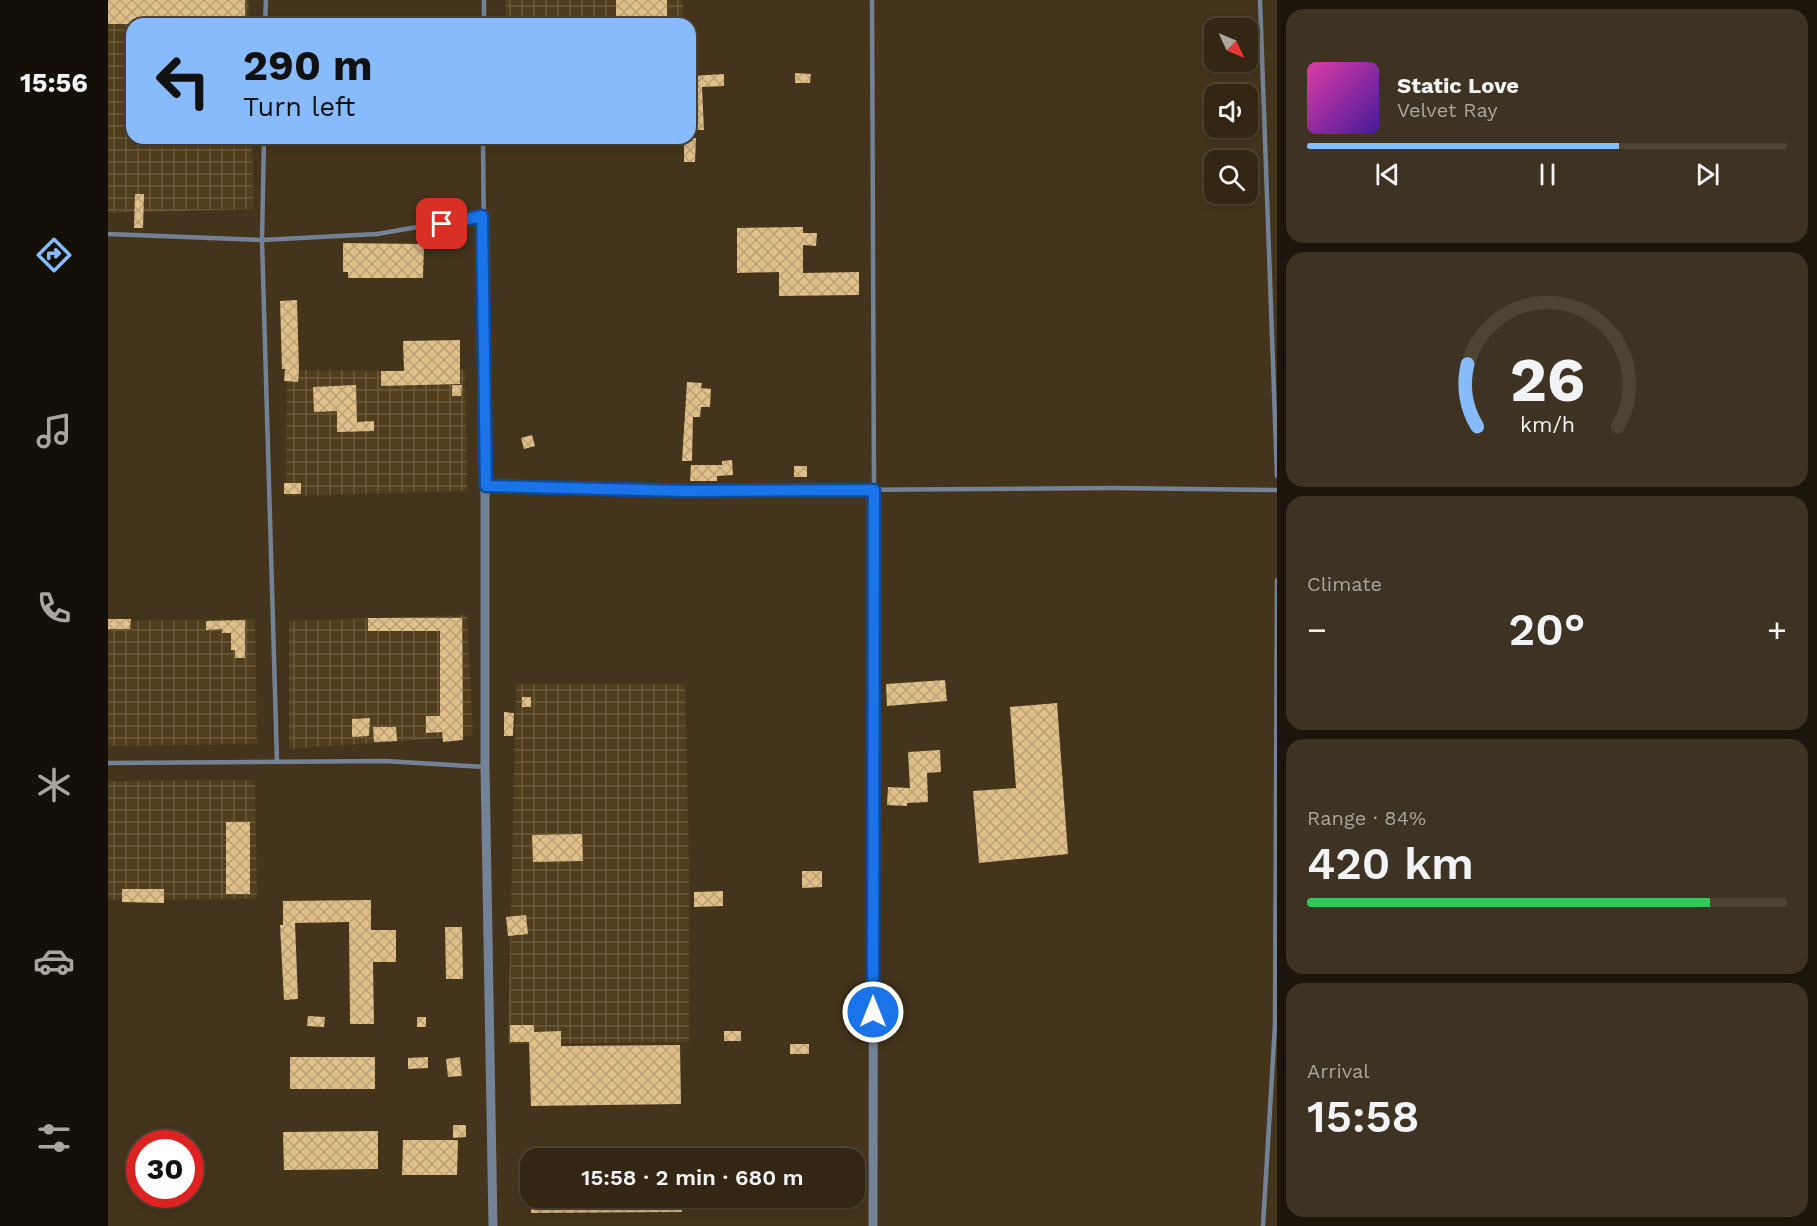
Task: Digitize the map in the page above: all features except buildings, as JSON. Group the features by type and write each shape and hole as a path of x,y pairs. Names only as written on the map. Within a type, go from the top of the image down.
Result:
{"street":[{"path":"485,351 485,767 493,1226"},
{"path":"873,1226 874,490"}],"lane":[{"path":"265,18 266,0"},
{"path":"484,0 484,18"},
{"path":"872,0 874,490"},
{"path":"1260,0 1277,476"},
{"path":"264,144 262,240 277,762"},
{"path":"483,144 485,351"},
{"path":"108,234 262,240 378,234 482,216"},
{"path":"486,486 684,491 1114,488 1277,490"},
{"path":"1263,1226 1276,1025 1277,580"},
{"path":"108,763 385,761 485,767"}],"shaded area":[{"path":"108,0 249,0 249,18 126,18 126,144 252,144 254,209 108,213"},
{"path":"506,0 683,0 683,18 506,18"},
{"path":"287,370 465,370 467,491 286,496"},
{"path":"467,615 473,736 289,749 289,621"},
{"path":"255,619 257,744 108,746 108,621"},
{"path":"516,684 685,684 689,861 689,1042 508,1044"},
{"path":"255,780 257,899 108,900 108,781"}],"route":[{"path":"442,224 482,216 486,486 684,491 874,490 873,1012"}]}
